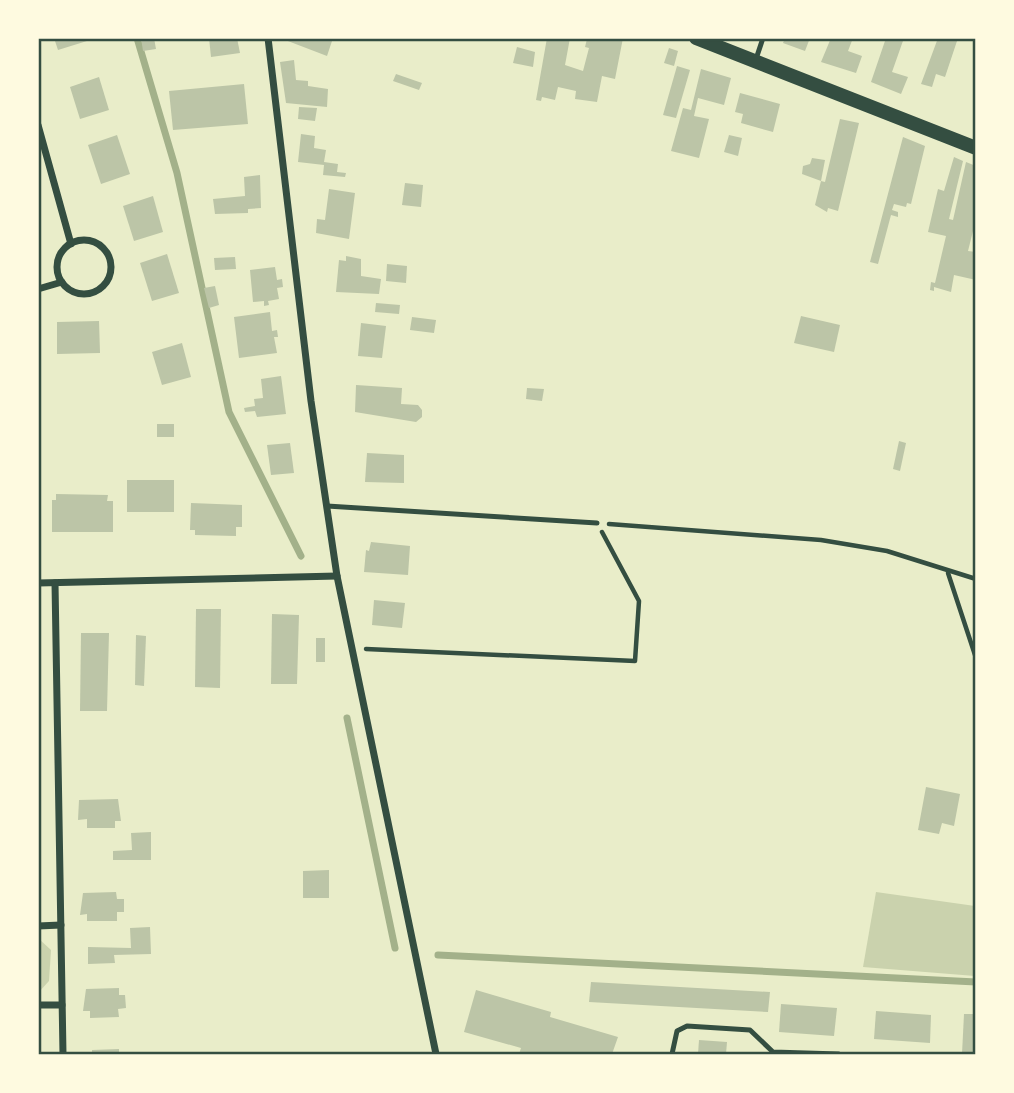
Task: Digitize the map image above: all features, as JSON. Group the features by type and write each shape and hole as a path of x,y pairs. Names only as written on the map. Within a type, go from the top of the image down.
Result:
{"main road":[{"path":"696,38 975,148"}],"street":[{"path":"268,38 337,576 436,1055"},
{"path":"38,125 71,244"},
{"path":"88,241 97,243 108,256 110,274 101,289 84,294 68,289 61,282 57,265 64,249 71,244 88,241"},
{"path":"38,289 61,282"},
{"path":"38,583 337,576"},
{"path":"55,583 63,1055"},
{"path":"38,926 61,925"},
{"path":"38,1005 62,1005"}],"lane":[{"path":"754,62 763,38"},
{"path":"327,506 597,523"},
{"path":"672,1055 677,1031 687,1026 750,1031 773,1052 839,1055"}],"path":[{"path":"597,523 821,540 887,551 975,579"},
{"path":"351,648 635,661 639,601 597,523"},
{"path":"948,572 975,658"}],"green space":[{"path":"876,892 975,906 975,976 863,967"},
{"path":"38,938 51,950 49,981 39,992"}],"building":[{"path":"54,38 86,38 87,41 58,50"},
{"path":"141,38 154,38 156,49 143,51"},
{"path":"209,38 237,38 240,53 211,57"},
{"path":"280,38 333,38 327,56"},
{"path":"547,38 570,38 565,65 583,71 589,48 585,47 587,39 623,38 615,79 602,76 597,102 575,99 576,91 558,87 555,100 542,97 541,101 536,100"},
{"path":"785,38 810,38 805,51 783,43"},
{"path":"831,38 853,38 848,51 862,56 856,73 821,62"},
{"path":"886,38 904,38 892,72 908,77 901,94 871,82"},
{"path":"938,38 958,38 945,77 936,74 932,87 921,84"},
{"path":"517,47 535,52 533,67 513,63"},
{"path":"669,48 678,51 674,66 664,63"},
{"path":"294,60 296,80 308,81 308,86 328,89 327,107 286,103 280,62"},
{"path":"677,66 690,70 676,118 663,115"},
{"path":"701,69 731,78 724,105 698,98 694,116 709,119 699,158 671,151 683,108 691,110"},
{"path":"396,74 422,83 419,90 393,81"},
{"path":"99,77 109,110 80,119 70,87"},
{"path":"244,84 248,124 173,130 169,91"},
{"path":"740,93 780,104 773,132 741,123 743,114 735,112"},
{"path":"299,107 317,108 315,121 298,119"},
{"path":"840,119 859,123 838,211 828,208 827,212 815,205 821,181 825,182"},
{"path":"301,134 315,136 314,148 326,150 324,162 338,164 337,172 346,173 345,177 323,175 324,165 298,162"},
{"path":"117,135 130,174 101,184 88,145"},
{"path":"729,135 742,138 738,156 724,152"},
{"path":"903,137 925,146 911,204 907,203 906,207 894,204 892,210 898,212 898,217 891,215 878,264 870,262"},
{"path":"954,157 963,161 949,219 953,220 966,162 976,166 976,219 968,251 976,252 976,280 954,275 951,292 934,287 934,291 930,290 931,282 935,283 946,236 928,232 938,189 944,191"},
{"path":"812,158 825,160 821,181 802,174 803,166 810,164"},
{"path":"260,175 261,208 248,209 248,213 215,214 213,199 245,196 244,177"},
{"path":"405,183 423,185 421,207 402,205"},
{"path":"329,189 355,193 349,239 316,233 317,219 325,220"},
{"path":"153,196 163,232 134,241 123,206"},
{"path":"167,254 179,293 152,301 140,263"},
{"path":"346,256 361,259 361,276 381,279 379,294 336,292 339,260 346,261"},
{"path":"235,257 236,269 215,270 214,258"},
{"path":"387,264 407,266 406,283 386,281"},
{"path":"275,267 277,280 282,279 283,287 277,288 279,299 268,301 269,305 264,306 264,301 253,302 250,270"},
{"path":"215,286 219,305 209,308 204,288"},
{"path":"376,303 400,305 399,314 375,312"},
{"path":"270,312 272,331 277,330 278,337 274,337 277,353 239,358 234,317"},
{"path":"801,316 840,325 834,352 794,343"},
{"path":"412,317 436,320 434,333 410,330"},
{"path":"99,321 100,353 57,354 57,322"},
{"path":"361,323 386,326 382,358 358,356"},
{"path":"182,343 191,377 162,385 152,352"},
{"path":"281,376 286,414 257,417 255,411 245,412 244,408 255,406 254,399 263,398 261,379"},
{"path":"356,385 402,388 401,404 418,405 422,410 422,417 416,422 355,412"},
{"path":"527,388 544,389 542,401 526,399"},
{"path":"157,424 174,424 174,437 157,437"},
{"path":"899,441 906,443 900,471 893,469"},
{"path":"290,443 294,473 271,475 267,445"},
{"path":"367,453 404,455 404,483 365,482"},
{"path":"127,480 174,480 174,512 127,512"},
{"path":"56,494 108,495 107,501 113,501 113,532 52,532 52,500 56,500"},
{"path":"191,503 242,505 242,527 236,527 236,536 195,535 195,530 190,530"},
{"path":"371,542 410,546 408,575 364,572 366,550 369,551"},
{"path":"374,600 405,603 402,628 372,625"},
{"path":"196,609 221,609 220,688 195,687"},
{"path":"272,614 299,615 297,684 271,684"},
{"path":"81,633 109,633 107,711 80,711"},
{"path":"136,635 146,636 144,686 135,685"},
{"path":"316,638 325,638 325,662 316,662"},
{"path":"926,787 960,794 954,826 942,823 939,834 918,830"},
{"path":"118,799 121,821 115,821 115,828 87,828 87,819 78,820 79,800"},
{"path":"151,832 151,860 113,860 113,851 132,850 131,833"},
{"path":"329,870 329,898 303,898 303,871"},
{"path":"116,892 117,899 124,899 124,912 117,912 117,921 87,921 87,914 80,915 83,893"},
{"path":"150,927 151,954 114,955 115,963 88,964 88,947 131,948 130,928"},
{"path":"591,982 770,992 768,1012 589,1002"},
{"path":"119,988 119,995 125,995 126,1008 118,1009 119,1017 90,1018 90,1011 83,1011 86,989"},
{"path":"476,990 551,1012 550,1017 618,1037 612,1054 519,1054 521,1048 464,1032"},
{"path":"781,1004 837,1008 834,1036 779,1032"},
{"path":"876,1011 931,1015 930,1043 874,1039"},
{"path":"964,1014 976,1014 976,1054 962,1054"},
{"path":"699,1040 727,1042 726,1054 698,1054"},
{"path":"119,1049 119,1054 92,1054 92,1050"}],"waterway":[{"path":"137,38 177,173 229,412 301,556"},
{"path":"347,718 395,948"},
{"path":"438,955 976,982"}]}
